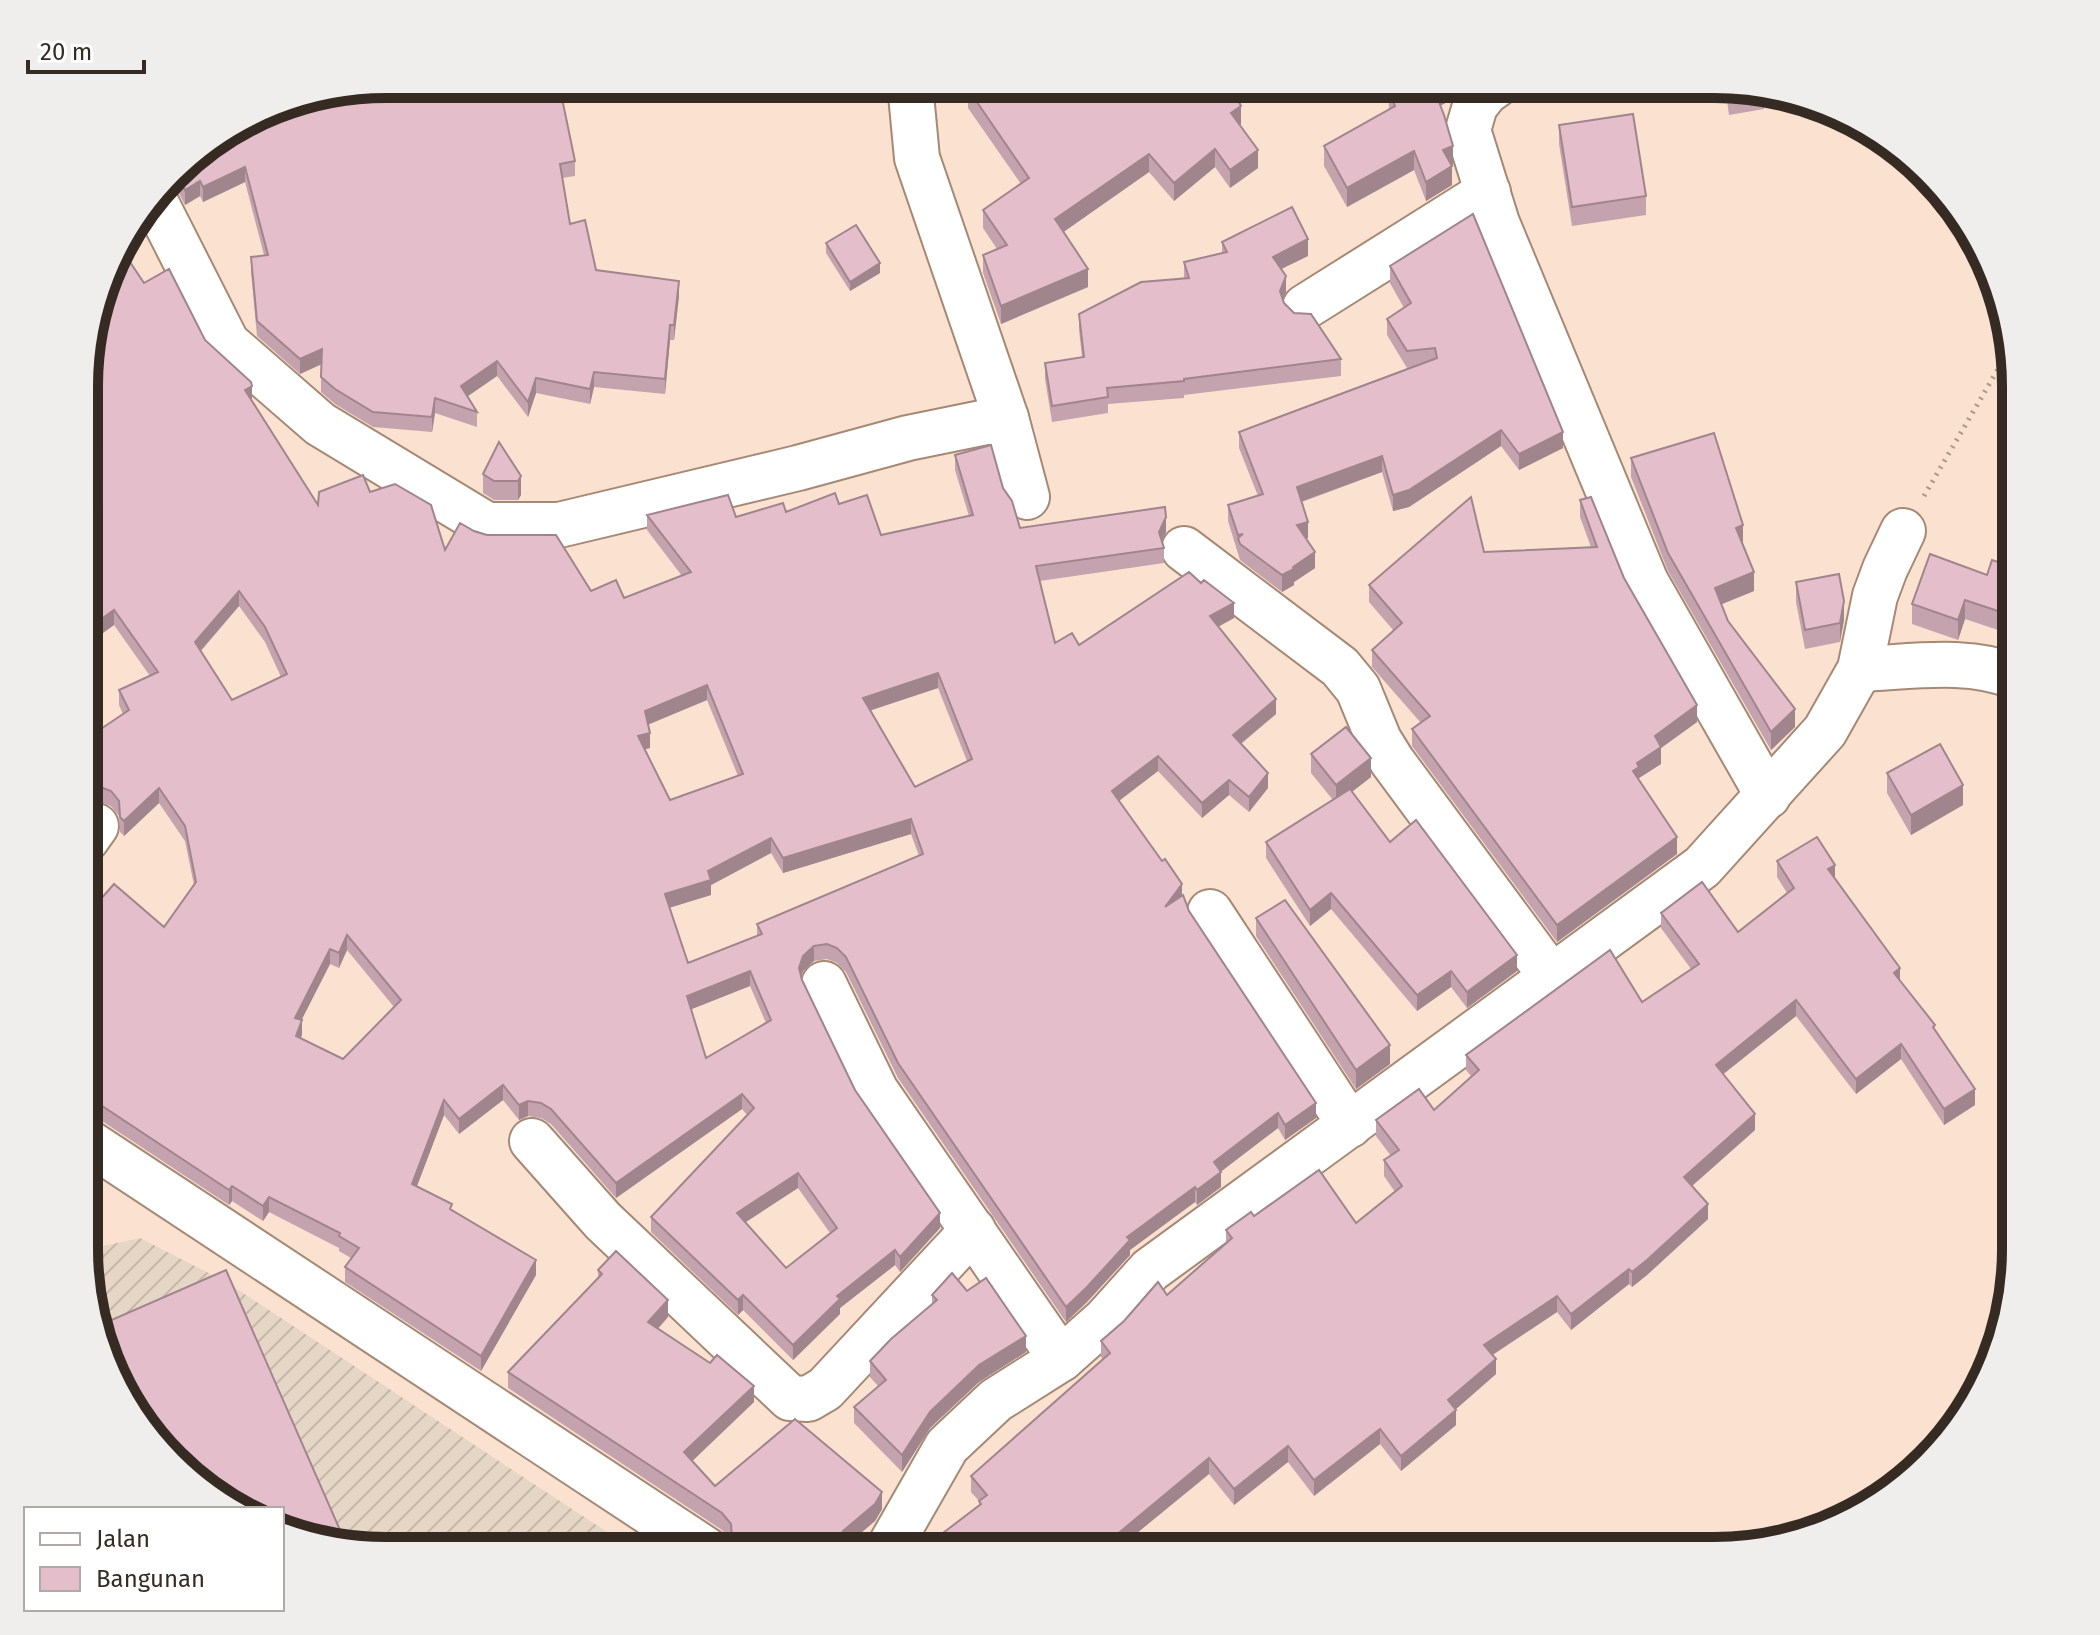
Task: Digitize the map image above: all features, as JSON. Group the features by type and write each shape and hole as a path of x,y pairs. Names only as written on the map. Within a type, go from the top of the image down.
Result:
{"street":[{"path":"911,98 917,158 1006,418 1027,497"},
{"path":"1481,98 1475,106 1468,130 1503,237 1646,582 1768,796"},
{"path":"1305,307 1488,192"},
{"path":"159,209 227,343 320,424 487,525 559,525 798,468 908,438 1006,418"},
{"path":"895,1537 947,1446 996,1400 1061,1359 1105,1320 1150,1270 1702,867 1825,731 1860,669 1875,596 1903,531"},
{"path":"1184,549 1340,667 1358,689 1379,740 1392,761 1551,976"},
{"path":"1860,669 1965,665 2002,671"},
{"path":"1210,912 1350,1125"},
{"path":"824,984 876,1091 1061,1359"},
{"path":"532,1141 603,1221 790,1398 808,1399 825,1389 973,1230"},
{"path":"98,1149 687,1537"}],"path":[{"path":"1903,531 2001,364"}],"shaded area":[{"path":"140,1238 226,1282 615,1537 348,1535 284,1518 284,1507 279,1507 145,1405 113,1342 100,1287 98,1247"}],"building":[{"path":"386,98 562,98 575,161 560,164 570,224 585,220 596,270 679,281 674,325 670,325 665,379 594,372 590,389 536,378 528,402 497,361 461,386 477,412 435,398 432,417 373,412 321,377 322,349 300,359 257,321 251,257 268,255 245,167 203,187 200,181 185,190 182,182 226,147 276,120 311,108 348,100"},
{"path":"974,98 1237,98 1241,106 1231,113 1258,150 1230,170 1215,149 1174,183 1149,154 1055,219 1088,269 1001,306 983,255 1007,245 983,210 1029,178"},
{"path":"1392,98 1437,98 1453,146 1443,150 1452,166 1426,182 1414,151 1347,188 1324,146 1395,106"},
{"path":"1633,114 1646,196 1572,207 1559,125"},
{"path":"1292,207 1308,239 1273,257 1286,276 1280,291 1284,303 1294,313 1311,314 1341,359 1184,381 1107,388 1108,397 1052,406 1045,363 1084,357 1079,314 1141,282 1189,278 1184,262 1227,252 1222,242"},
{"path":"1473,214 1563,432 1519,454 1501,430 1409,490 1393,495 1382,456 1297,487 1308,522 1297,525 1315,552 1282,575 1240,544 1238,538 1243,534 1238,535 1228,505 1263,494 1239,432 1437,358 1435,348 1407,351 1387,319 1411,303 1390,266"},
{"path":"856,225 880,263 850,282 826,243"},
{"path":"128,259 144,283 169,269 205,340 251,382 252,386 245,390 318,505 319,492 363,475 370,492 395,484 431,505 445,550 460,523 487,535 556,535 591,591 616,580 624,598 691,572 647,515 728,495 736,517 783,503 786,512 835,493 839,504 867,495 881,535 973,515 955,455 991,445 1003,488 1012,501 1020,528 1165,507 1166,517 1159,532 1164,548 1036,566 1055,643 1072,633 1079,645 1189,572 1234,603 1210,616 1276,699 1233,735 1268,773 1249,797 1229,780 1202,803 1158,756 1112,791 1182,884 1165,907 1183,895 1189,911 1316,1103 1285,1125 1278,1113 1214,1162 1221,1172 1197,1190 1195,1187 1127,1237 1130,1240 1066,1307 898,1063 846,957 827,944 814,946 803,956 799,968 802,980 855,1090 940,1213 900,1257 895,1250 837,1296 840,1299 793,1345 743,1295 738,1300 651,1217 754,1108 742,1094 616,1183 551,1109 541,1103 528,1101 519,1105 503,1085 459,1119 444,1100 412,1184 452,1204 450,1209 536,1260 481,1356 345,1267 359,1248 339,1236 340,1233 269,1197 263,1206 232,1186 229,1190 98,1104 98,902 114,884 164,927 196,882 185,826 159,788 124,821 120,817 119,801 111,791 98,786 98,731 129,710 119,690 158,672 114,610 98,621 98,386 100,348 108,311","holes":["239,591 265,627 287,674 232,700 195,642","938,673 972,759 915,787 863,698","707,685 743,774 670,800 638,736 650,733 645,711","911,819 923,854 757,924 762,934 688,963 665,894 711,880 708,871 771,838 783,858","347,935 401,1000 343,1059 296,1036 302,1020 295,1018 330,949 339,953","750,971 771,1020 706,1058 687,996","798,1173 837,1228 786,1268 737,1213"]},
{"path":"1714,433 1743,525 1736,528 1754,572 1715,588 1728,621 1795,709 1771,732 1668,553 1631,458"},
{"path":"499,442 521,476 518,481 494,481 483,474"},
{"path":"1471,497 1484,552 1597,547 1580,500 1591,497 1624,578 1697,705 1655,736 1661,747 1637,763 1639,767 1633,771 1677,837 1557,925 1412,729 1430,716 1372,650 1402,623 1369,585"},
{"path":"1930,554 1987,575 1992,560 2002,563 2002,612 1965,600 1958,620 1912,604"},
{"path":"1839,574 1844,601 1840,623 1805,630 1796,582"},
{"path":"1346,727 1371,758 1336,785 1311,754"},
{"path":"1940,744 1963,785 1911,815 1887,773"},
{"path":"1350,789 1390,842 1416,820 1517,955 1467,992 1451,971 1417,995 1331,893 1310,910 1266,842"},
{"path":"1817,837 1835,865 1828,869 1900,968 1894,973 1935,1025 1933,1027 1975,1089 1944,1109 1901,1044 1856,1079 1796,1000 1716,1065 1755,1114 1684,1177 1708,1204 1647,1260 1632,1272 1629,1269 1571,1314 1557,1296 1484,1345 1496,1359 1448,1400 1456,1410 1401,1456 1380,1429 1314,1480 1288,1446 1234,1489 1209,1458 1114,1537 946,1537 943,1533 981,1504 979,1501 987,1495 971,1476 1110,1353 1101,1341 1124,1321 1158,1282 1167,1295 1232,1238 1226,1230 1251,1212 1254,1216 1319,1170 1356,1223 1402,1186 1384,1160 1399,1150 1376,1120 1419,1089 1434,1110 1479,1070 1466,1055 1610,950 1642,1002 1699,964 1661,913 1702,882 1738,932 1794,888 1777,861"},
{"path":"1285,900 1390,1045 1356,1070 1256,918"},
{"path":"616,1251 668,1300 648,1322 710,1363 717,1355 754,1386 684,1452 715,1486 795,1419 882,1492 875,1504 843,1531 854,1537 732,1537 731,1524 722,1513 508,1372 602,1274 598,1270"},
{"path":"226,1270 342,1534 284,1518 284,1507 259,1507 196,1466 169,1439 137,1393 120,1359 108,1322"},
{"path":"952,1273 967,1291 986,1278 1026,1336 979,1365 930,1412 902,1455 854,1407 886,1380 870,1361 937,1300 932,1295"}]}
